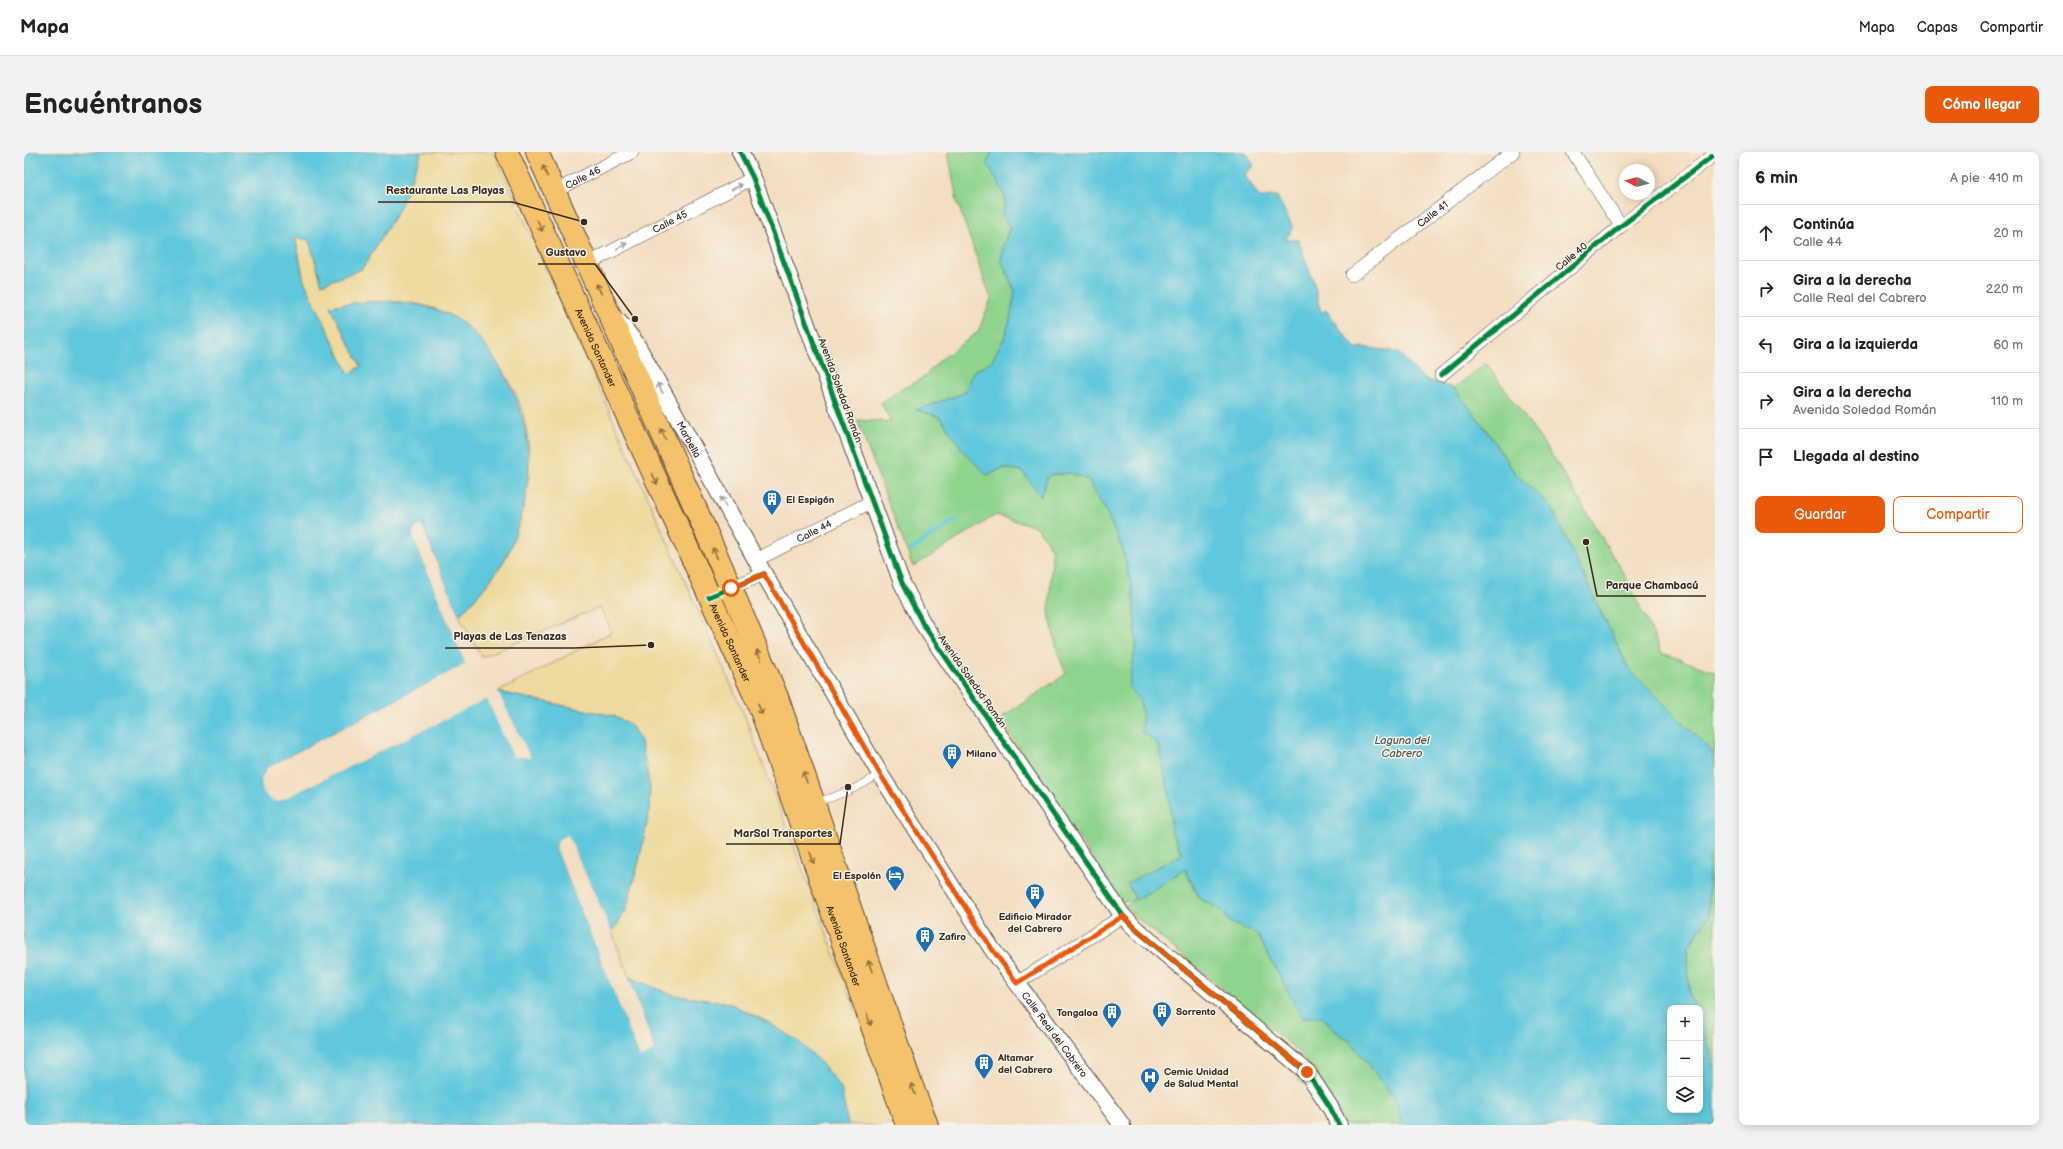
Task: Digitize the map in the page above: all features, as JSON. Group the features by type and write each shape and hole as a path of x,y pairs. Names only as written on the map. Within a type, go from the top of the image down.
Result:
{"highway":[{"name":"Avenida Santander","path":"507,152 759,706 907,1125"},
{"name":"Avenida Santander","path":"537,152 731,588 777,698 910,1081 927,1125"}],"street":[{"name":"Calle 46","path":"555,191 632,152"},
{"name":"Avenida Soledad Román","path":"740,152 753,178 873,501 902,584 923,624 1123,916 1137,930 1307,1072 1330,1107 1339,1125"},
{"name":"Calle 41","path":"1352,275 1512,152"},
{"path":"1573,152 1621,226"},
{"name":"Calle 40","path":"1441,375 1621,226 1715,154"},
{"name":"Calle 45","path":"587,264 753,178"},
{"name":"Marbella","path":"608,309 636,343 760,567"},
{"name":"Calle 44","path":"709,597 731,588 760,567 873,501"},
{"name":"Calle Real del Cabrero","path":"760,567 880,774 992,949 1122,1125"},
{"path":"1017,983 1123,916"}],"lane":[{"path":"814,803 835,797 868,782 880,774"}],"green space":[{"path":"948,152 992,152 987,162 1006,198 1002,216 1010,227 1004,243 1001,260 1015,291 1010,320 1004,338 992,361 973,372 964,393 917,410 940,417 948,429 987,475 1004,468 1022,471 1041,496 1048,475 1071,473 1088,480 1107,513 1122,548 1133,594 1136,644 1129,688 1140,702 1142,713 1141,731 1158,743 1169,792 1172,833 1183,855 1127,883 1136,900 1185,869 1200,899 1221,910 1231,923 1257,934 1302,1017 1323,1017 1334,1030 1350,1041 1395,1100 1403,1125 1346,1125 1301,1054 1124,907 1135,900 1122,902 1014,741 1002,717 1066,674 1058,654 1049,613 1052,550 1037,527 996,515 913,567 857,420 891,422 881,403 898,391 923,378 939,361 978,332 991,299 957,201"},
{"path":"1486,363 1554,458 1625,576 1662,653 1715,672 1715,767 1713,753 1628,668 1551,507 1515,473 1482,424 1454,388"},
{"path":"1715,845 1715,1066 1713,1065 1703,1024 1703,1005 1695,1005 1689,993 1688,947 1709,917 1709,860"}],"sand":[{"path":"422,152 494,152 744,714 899,1125 848,1125 840,1088 799,1042 769,1023 729,1003 672,995 629,977 612,932 625,912 639,861 649,814 614,716 498,692 612,632 600,607 482,657 459,616 496,573 510,549 526,495 529,453 527,432 515,392 505,374 465,327 455,318 426,306 410,303 378,301 331,306 361,366 349,374 304,281 295,237 309,240 322,284 362,269 399,209"}],"water":[{"path":"24,152 422,152 399,209 362,269 322,284 309,240 295,237 304,281 349,374 361,366 330,306 362,302 409,303 440,311 462,322 474,332 498,364 509,384 518,404 524,424 528,445 529,466 523,509 508,554 496,573 459,616 422,524 413,531 413,537 465,664 267,768 261,779 267,797 280,801 488,698 513,757 530,758 498,692 614,716 630,724 641,741 650,788 649,814 639,861 625,912 612,932 568,836 558,839 556,848 640,1057 655,1050 629,977 672,995 729,1003 769,1023 799,1042 821,1063 841,1088 848,1125 24,1125"},
{"name":"Laguna del Cabrero","path":"992,152 1246,152 1254,166 1244,174 1259,197 1277,196 1293,228 1285,240 1298,240 1314,283 1321,313 1326,310 1356,349 1362,347 1398,352 1423,379 1454,388 1482,424 1515,473 1551,507 1628,668 1713,753 1715,767 1715,845 1709,860 1709,917 1688,947 1689,993 1695,1005 1667,1005 1667,1113 1703,1113 1703,1024 1713,1065 1715,1066 1715,1125 1403,1125 1395,1100 1350,1041 1334,1030 1323,1017 1302,1017 1257,934 1231,923 1221,910 1200,899 1185,869 1136,900 1127,883 1183,854 1172,833 1169,792 1158,744 1141,731 1142,713 1140,702 1129,688 1136,644 1133,594 1122,548 1107,513 1088,480 1071,473 1048,475 1041,497 1022,471 1004,468 987,475 965,453 940,417 916,410 964,393 973,372 992,361 1004,338 1010,320 1015,291 1001,260 1004,243 1010,227 1002,216 1006,198 987,162"}],"pier":[{"path":"421,524 460,618 458,617 420,527 415,532 415,537 467,665 268,769 263,779 265,790 268,796 274,799 279,799 487,696 514,755 527,756 496,693 498,690 501,690 498,692 531,758 513,757 487,699 280,801 274,801 267,797 263,791 261,779 267,768 465,664 413,537 413,531"},
{"path":"568,835 613,934 610,933 567,838 560,841 558,848 641,1055 652,1049 627,978 628,975 655,1050 640,1058 556,848 558,839"}],"waterway":[{"path":"911,550 955,520"}],"cycle path":[{"path":"740,152 753,178 902,583 923,624 1123,916 1137,930 1307,1072 1330,1107 1339,1125"},
{"path":"1441,375 1621,226 1715,154"},
{"path":"709,597 764,574"}],"place":[{"name":"Restaurante Las Playas","path":"584,222"},
{"name":"Gustavo","path":"635,319"},
{"name":"El Espigón","path":"772,516"},
{"name":"Parque Chambacú","path":"1586,542"},
{"name":"Playas de Las Tenazas","path":"651,645"},
{"name":"Milano","path":"952,770"},
{"name":"MarSol Transportes","path":"848,787"},
{"name":"El Espolón","path":"895,892"},
{"name":"Edificio Mirador del Cabrero","path":"1035,910"},
{"name":"Zafiro","path":"925,953"},
{"name":"Sorrento","path":"1162,1028"},
{"name":"Tongaloa","path":"1112,1029"},
{"name":"Altamar del Cabrero","path":"984,1080"},
{"name":"Cemic Unidad de Salud Mental","path":"1150,1094"}],"route":[{"path":"731,588 764,574 824,681 880,774 992,949 1017,983 1123,916 1137,930 1307,1072"}]}
